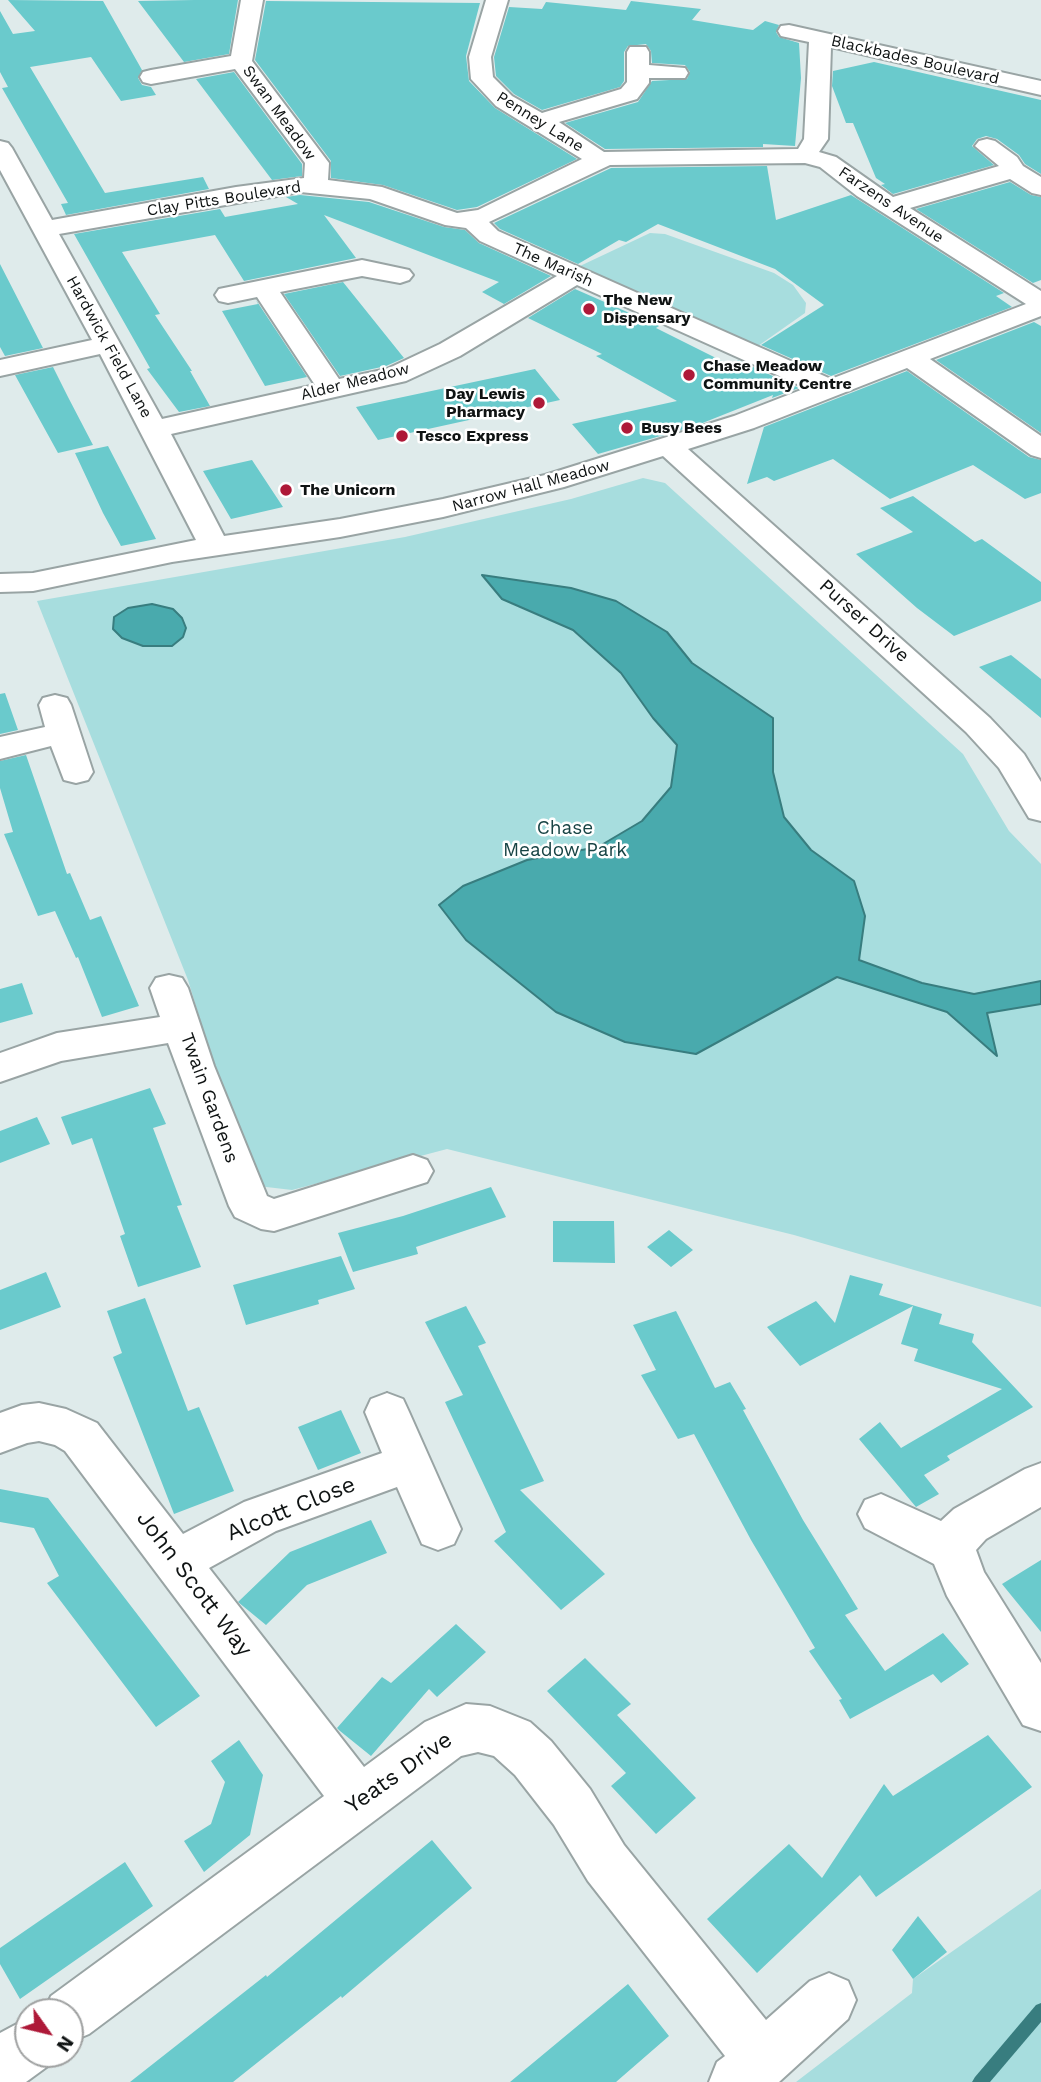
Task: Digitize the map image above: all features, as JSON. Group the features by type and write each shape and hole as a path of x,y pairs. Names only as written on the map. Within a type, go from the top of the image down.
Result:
{"street":[{"name":"Swan Meadow","path":"252,0 241,61 317,163 316,186"},
{"name":"Penney Lane","path":"497,0 480,57 482,79 504,102 600,159"},
{"name":"Blackbades Boulevard","path":"789,31 1041,88"},
{"path":"472,220 600,159 626,156 805,156 816,139 820,38"},
{"path":"151,77 241,61"},
{"path":"539,121 629,94 636,88 638,62 677,73"},
{"path":"986,146 1009,162 1013,170 1041,187"},
{"name":"Hardwick Field Lane","path":"0,148 154,429 215,547"},
{"name":"Farzens Avenue","path":"805,156 828,162 890,206 1041,304"},
{"path":"890,206 1013,170"},
{"name":"Clay Pitts Boulevard","path":"44,229 281,187 316,186 373,192 454,220 472,220"},
{"name":"The Marish","path":"472,220 489,236 831,389"},
{"path":"228,295 362,268 400,275"},
{"name":"Alder Meadow","path":"154,429 396,375 428,362 576,275"},
{"path":"264,288 332,390"},
{"name":"Narrow Hall Meadow","path":"0,583 43,580 215,547 298,535 443,508 554,481 744,422 1041,304"},
{"path":"0,368 106,345"},
{"path":"910,358 1041,449"},
{"name":"Purser Drive","path":"669,447 978,725 1012,762 1041,810"},
{"path":"0,748 59,719 76,772"},
{"name":"Twain Gardens","path":"169,988 250,1206 261,1213 274,1215 413,1171"},
{"path":"0,1068 57,1047 182,1026"},
{"path":"387,1412 438,1529"},
{"name":"John Scott Way","path":"0,1434 22,1424 39,1422 66,1429 81,1437 358,1800"},
{"name":"Alcott Close","path":"177,1562 260,1516 409,1463"},
{"path":"1041,1483 970,1524 958,1536 953,1550 964,1581 1041,1708"},
{"path":"881,1514 953,1550"},
{"name":"Yeats Drive","path":"84,2005 358,1800 455,1732 466,1728 490,1730 512,1739 533,1758 572,1807 606,1863 749,2071"},
{"path":"749,2071 829,2000"}],"green space":[{"path":"650,233 665,234 774,273 793,285 806,303 805,313 758,346 580,266"},
{"name":"Chase Meadow Park","path":"643,478 665,483 963,754 1009,831 1041,864 1041,1307 794,1235 447,1149 292,1190 258,1186 214,1066 188,980 37,601 405,537 571,499"},
{"path":"1041,1889 1041,2082 796,2082 912,1993 913,1979"}],"shaded area":[{"path":"482,575 571,588 616,601 667,632 692,663 773,718 773,772 784,817 811,850 854,881 865,916 859,960 922,983 974,994 1041,981 1041,1004 987,1013 997,1056 947,1012 837,977 696,1054 625,1042 556,1012 466,940 439,905 463,886 527,860 598,847 642,821 671,787 677,745 653,718 621,673 573,630 502,599"},
{"path":"152,604 173,609 182,618 186,628 183,637 172,646 143,646 122,638 113,629 114,617 128,608"}],"building":[{"path":"8,0 103,1 142,70 138,78 142,85 151,87 156,95 121,101 91,57 30,67 105,193 203,177 209,189 66,215 61,204 68,203 2,88 8,87 0,72 0,11 13,34 35,31"},
{"path":"238,0 229,54 184,62 138,1"},
{"path":"266,1 480,3 466,56 469,81 495,108 577,159 477,207 457,210 383,185 331,178 331,161 255,60"},
{"path":"631,1 701,9 692,20 753,30 765,21 779,25 776,32 779,37 799,43 801,78 795,146 763,144 763,147 605,149 565,123 638,102 652,81 687,79 690,72 685,65 652,63 651,51 646,44 628,46 624,52 624,81 620,87 542,110 514,94 496,76 494,57 509,7 542,9 546,2 626,10"},
{"path":"874,62 1041,100 1041,174 1025,164 1019,155 997,139 986,136 977,139 972,146 994,165 893,194 876,178 853,123 846,123 832,86 833,71"},
{"path":"234,72 302,164 302,176 272,180 196,79"},
{"path":"767,166 776,220 851,195 1004,293 996,296 1012,307 831,376 761,345 824,305 775,269 658,224 626,242 619,240 578,264 500,229 494,223 611,168"},
{"path":"1010,182 1031,195 1041,197 1041,280 1033,283 916,209"},
{"path":"300,195 369,202 444,227 465,230 479,243 551,276 504,304 482,292 499,282 324,215 356,258 244,281 215,235 122,252 160,314 155,315 192,371 210,406 179,412 147,369 150,368 74,234 220,209 225,217 298,204 286,197"},
{"path":"0,264 43,348 5,356 0,347"},
{"path":"343,282 404,358 386,366 340,376 284,294"},
{"path":"575,289 659,326 656,328 730,365 738,360 799,388 772,398 773,395 695,426 598,454 572,424 677,401 596,356 602,354 528,318"},
{"path":"256,300 307,377 265,386 222,311 258,304"},
{"path":"1034,322 1041,326 1041,433 936,360"},
{"path":"53,367 93,445 58,453 15,375"},
{"path":"535,369 560,400 378,440 356,407"},
{"path":"907,371 1029,457 1041,460 1041,493 1025,499 973,465 890,499 833,459 774,481 767,477 747,484 764,427"},
{"path":"108,446 156,539 121,546 103,513 75,453"},
{"path":"252,460 283,507 231,519 203,471"},
{"path":"913,496 975,542 982,539 1041,582 1041,601 954,636 917,608 856,554 913,532 880,508"},
{"path":"1011,655 1041,679 1041,718 979,667"},
{"path":"5,693 18,730 0,734 0,694"},
{"path":"26,755 67,874 70,873 90,920 101,916 139,1006 102,1017 78,957 76,958 55,911 38,916 4,834 13,832 0,788 0,761"},
{"path":"22,983 33,1014 0,1023 0,989"},
{"path":"150,1088 166,1124 153,1128 182,1205 177,1206 201,1267 138,1287 120,1236 125,1234 92,1138 72,1145 61,1117"},
{"path":"37,1117 50,1144 0,1163 0,1131"},
{"path":"491,1187 506,1217 416,1247 418,1254 353,1272 338,1233 403,1216"},
{"path":"553,1221 614,1221 615,1263 553,1262"},
{"path":"669,1230 693,1250 671,1267 647,1247"},
{"path":"341,1256 355,1289 318,1300 319,1304 246,1325 233,1285"},
{"path":"46,1272 61,1307 0,1330 0,1290"},
{"path":"850,1275 883,1284 879,1295 942,1314 939,1324 974,1334 972,1342 1033,1407 947,1456 950,1460 924,1475 939,1494 916,1507 859,1439 880,1422 901,1448 1002,1389 914,1361 918,1349 901,1344 913,1306 800,1366 767,1327 816,1301 835,1323"},
{"path":"145,1298 188,1411 199,1407 234,1491 174,1514 113,1357 122,1353 107,1311"},
{"path":"466,1306 486,1343 478,1346 544,1481 520,1490 605,1574 561,1610 494,1541 506,1532 445,1402 463,1395 425,1322"},
{"path":"676,1311 715,1388 730,1382 746,1409 743,1410 803,1520 858,1609 845,1615 885,1671 943,1633 969,1664 941,1683 933,1674 850,1719 839,1700 842,1699 809,1651 815,1648 751,1540 694,1434 678,1439 641,1375 656,1370 633,1325"},
{"path":"341,1410 361,1453 318,1470 298,1427"},
{"path":"0,1489 48,1498 200,1696 156,1727 47,1583 59,1576 34,1528 0,1522"},
{"path":"371,1520 387,1553 307,1585 266,1625 238,1602 290,1552"},
{"path":"1041,1560 1041,1632 1002,1584"},
{"path":"456,1624 486,1652 437,1697 429,1689 371,1756 337,1728 382,1677 391,1683"},
{"path":"585,1658 631,1704 617,1715 696,1798 656,1834 611,1786 626,1773 547,1691"},
{"path":"988,1735 1032,1787 876,1897 860,1875 757,1973 707,1919 789,1844 822,1878 884,1784 893,1796"},
{"path":"239,1740 263,1775 250,1835 204,1872 184,1841 211,1824 225,1782 211,1761"},
{"path":"432,1840 472,1888 342,1998 341,1996 233,2082 130,2082 266,1975 267,1977"},
{"path":"125,1862 153,1906 21,1998 0,1964 0,1948"},
{"path":"918,1916 947,1952 913,1979 892,1950"},
{"path":"628,1984 669,2036 616,2082 510,2082"}],"waterway":[{"path":"980,2082 1041,2010"}],"place":[{"name":"The New Dispensary","path":"589,309"},
{"name":"Chase Meadow Community Centre","path":"689,375"},
{"name":"Day Lewis Pharmacy","path":"539,403"},
{"name":"Busy Bees","path":"627,428"},
{"name":"Tesco Express","path":"402,436"},
{"name":"The Unicorn","path":"286,490"}]}
